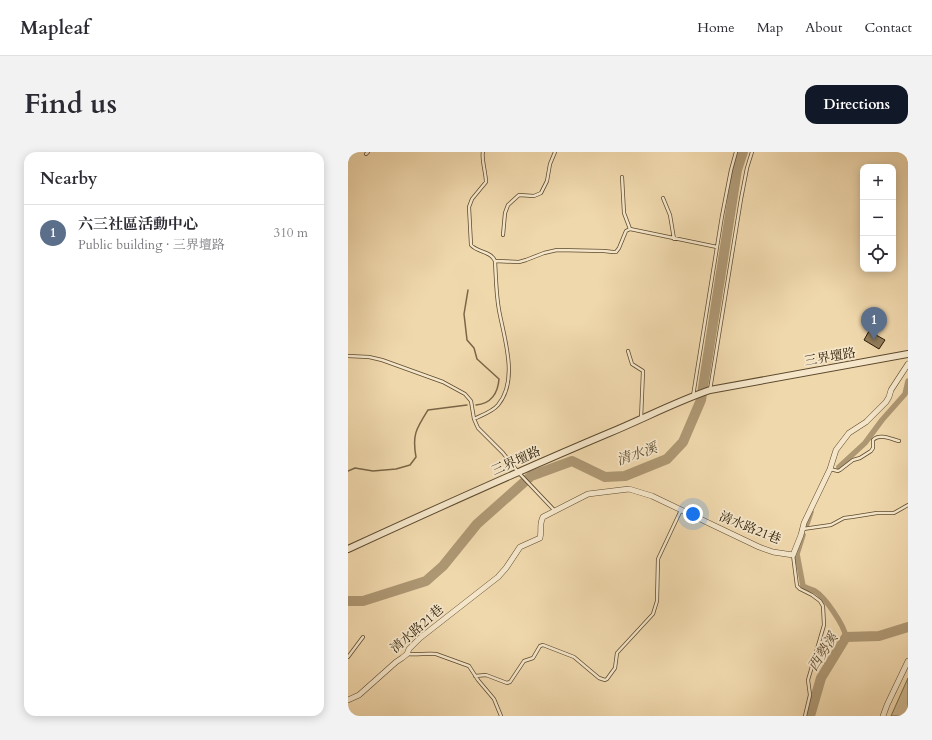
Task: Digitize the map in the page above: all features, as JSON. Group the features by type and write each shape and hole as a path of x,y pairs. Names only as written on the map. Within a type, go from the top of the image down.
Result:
{"street":[{"name":"三界壇路","path":"348,549 518,472 710,390 908,354"},
{"name":"清水路21巷","path":"348,700 359,695 407,654 420,638 498,577 520,547 540,538 541,521 544,517 588,494 629,489 652,496 759,547 773,552 794,555 804,523 830,469 836,450 849,433 866,422 886,402 891,390 908,364"},
{"path":"883,716 908,661"}],"lane":[{"path":"474,419 491,410 502,398 506,387 509,369 505,335 499,309 495,261 491,255 476,250 471,245 469,207 472,199 486,182 486,172 482,155 483,152"},
{"path":"503,235 505,214 508,205 519,195 534,196 541,193 547,181 550,164 555,152"},
{"path":"693,396 731,170 736,152"},
{"path":"710,390 741,200 747,168 752,152"},
{"path":"622,177 624,213 630,230"},
{"path":"663,198 670,215 674,239"},
{"path":"495,261 519,262 557,250 613,252 619,248 626,231 630,230 718,247"},
{"path":"628,351 632,364 643,371 641,419"},
{"path":"348,356 369,357 382,360 442,382 469,397 474,419 478,428 555,510"},
{"path":"830,469 838,471 853,460 860,458 871,451 873,448 873,440 876,437 879,436 898,441"},
{"path":"802,529 831,525 844,518 877,513 894,513 908,505"},
{"path":"475,676 486,675 507,683 510,682 524,662 533,658 540,646 543,645 574,657 599,678 605,680 607,679 615,668 617,653 653,614 657,601 658,559 681,510"},
{"path":"794,555 797,586 820,601 823,606 823,630 808,680 810,695 805,716"},
{"path":"348,657 363,637"},
{"path":"407,654 436,654 469,666 475,676 494,699 501,716"}],"shaded area":[{"path":"908,678 908,716 891,716"}],"building":[{"path":"869,331 885,340 879,349 864,340"}],"waterway":[{"name":"清水溪","path":"348,601 363,601 426,581 443,566 477,524 531,476 572,461 605,477 625,476 667,459 683,442 701,400 737,170 743,152"},
{"path":"468,290 464,314 467,340 474,348 477,359 499,379 497,389 493,397 486,402 476,405"},
{"path":"839,467 865,443 882,420 905,394 908,381"},
{"path":"348,471 355,468 373,471 396,469 410,465 416,457 414,443 416,432 420,422 428,410 467,405"},
{"path":"807,524 811,512"},
{"path":"803,535 797,554 803,586 815,591 824,599 838,619 846,637"},
{"name":"西勢溪","path":"810,716 821,678 846,637 879,636 908,627"}],"place":[{"name":"六三社區活動中心","path":"874,340"}]}
